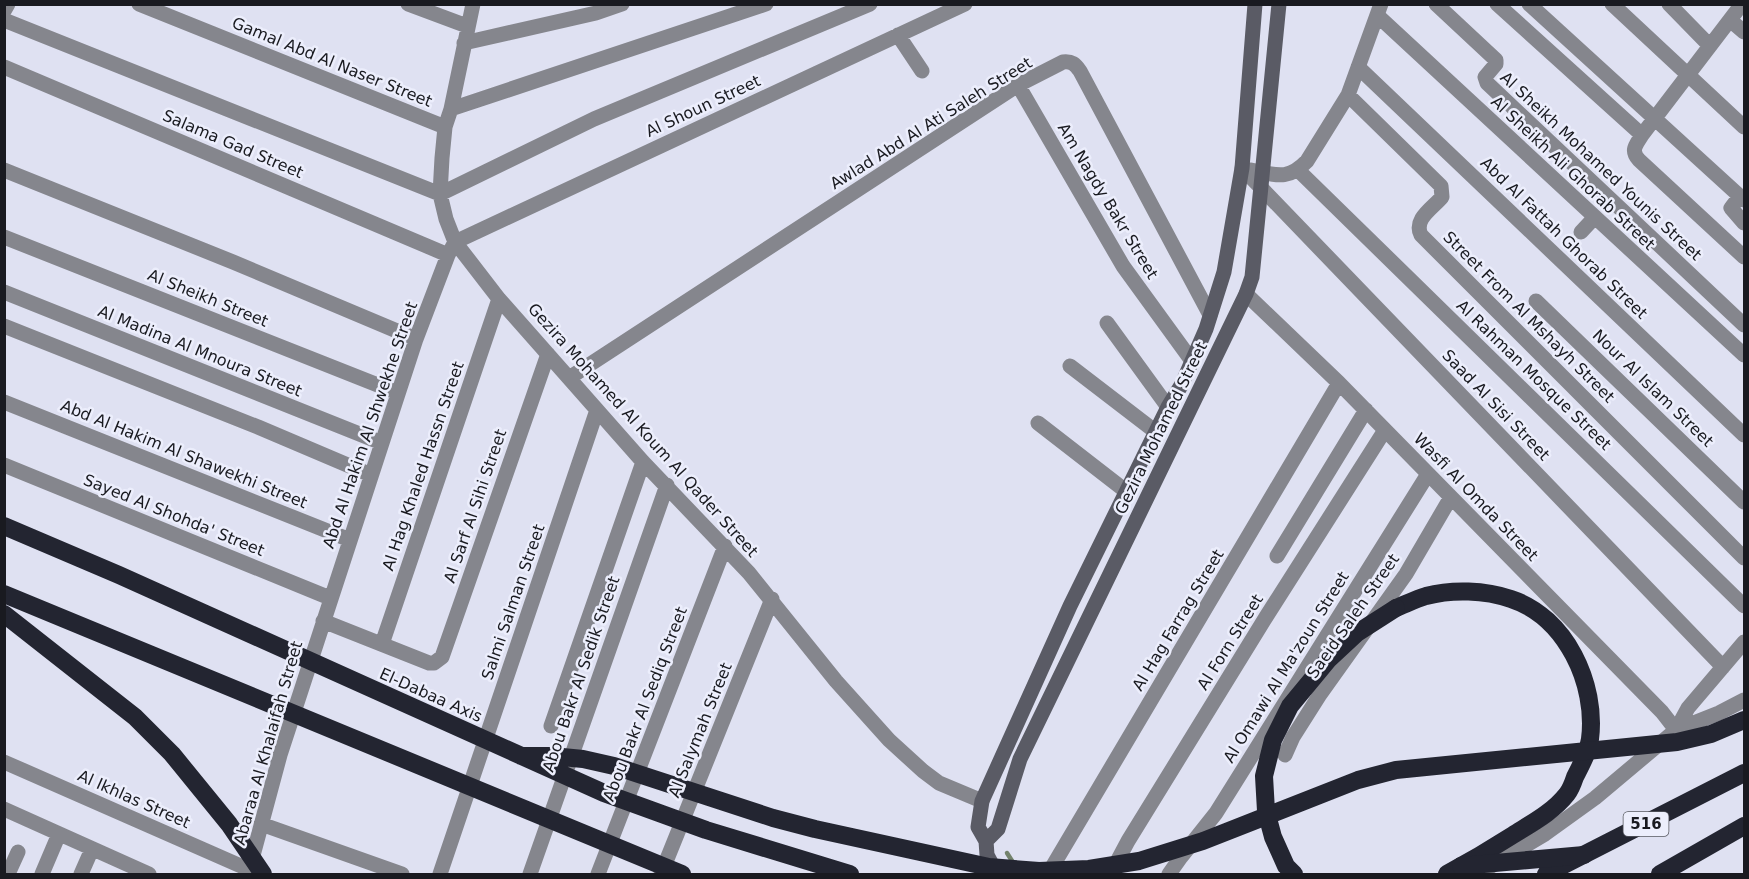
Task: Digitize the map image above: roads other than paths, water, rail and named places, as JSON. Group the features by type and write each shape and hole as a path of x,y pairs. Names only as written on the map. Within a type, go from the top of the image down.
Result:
{"highway":[{"name":"El-Dabaa Axis","path":"4,526 130,580 604,793 696,826 850,874"},
{"path":"1294,874 1286,866 1273,837 1266,811 1264,776 1273,740 1290,705 1328,660 1357,633 1396,608 1426,596 1460,591 1491,593 1511,599 1528,606 1550,623 1570,648 1588,693 1591,715 1589,741 1583,763 1568,793 1547,814 1462,872"},
{"path":"4,594 682,874"},
{"path":"4,614 135,717 172,754 229,824 254,873"},
{"path":"520,756 583,759 614,766 816,829 989,867 1039,871 1089,869 1139,861 1203,841 1358,780 1396,770 1677,742 1711,734 1744,720"},
{"name":"516","path":"1546,874 1744,773"},
{"path":"1660,874 1744,826"},
{"path":"1462,872 1584,855"}],"main road":[{"name":"Gezira Mohamed Street","path":"997,874 987,855 986,842 978,827 982,801 1070,606 1168,407 1182,384 1210,315 1224,272 1242,168 1255,4"},
{"name":"Gezira Mohamed Street","path":"986,842 998,829 1020,759 1246,294 1252,277 1279,4"}],"street":[{"path":"4,11 8,4"},
{"name":"Gamal Abd Al Naser Street","path":"139,4 445,127"},
{"path":"408,4 467,26"},
{"name":"Gezira Mohamed Al Koum Al Qader Street","path":"473,4 451,109 445,127 440,194 452,248 643,462 725,546 772,599 836,681 889,740 922,771 939,783 982,801"},
{"path":"464,43 596,13 622,4"},
{"path":"451,109 766,4"},
{"path":"4,20 440,194 594,119 870,4"},
{"name":"Al Sheikh Mohamed Younis Street","path":"1436,4 1496,60 1496,64 1485,77 1487,83 1744,325"},
{"path":"1497,4 1642,135"},
{"path":"1529,4 1742,198 1730,207 1744,223"},
{"path":"1612,4 1744,127"},
{"path":"1669,4 1710,46"},
{"path":"1742,4 1642,135 1634,149 1636,156 1744,257"},
{"name":"Al Shoun Street","path":"452,248 964,5"},
{"path":"1242,168 1262,180 1291,174 1307,161 1348,95 1379,10"},
{"name":"Al Sheikh Ali Ghorab Street","path":"1379,10 1595,217 1744,355"},
{"path":"1730,20 1744,32"},
{"path":"898,35 922,71"},
{"name":"Awlad Abd Al Ati Saleh Street","path":"569,378 1018,85 1063,62 1075,64 1210,315"},
{"name":"Salama Gad Street","path":"4,67 452,248"},
{"name":"Abd Al Fattah Ghorab Street","path":"1358,67 1744,435"},
{"name":"Am Nagdy Bakr Street","path":"1018,85 1123,266 1192,361"},
{"name":"Street From Al Mshayh Street","path":"1348,95 1441,186 1442,196 1420,222 1418,228 1421,235 1744,558"},
{"path":"4,170 416,339"},
{"name":"Al Rahman Mosque Street","path":"1298,170 1744,606"},
{"name":"Saad Al Sisi Street","path":"1262,180 1723,668"},
{"path":"1581,232 1595,217"},
{"name":"Al Sheikh Street","path":"4,237 398,393"},
{"name":"Abd Al Hakim Al Shwekhe Street","path":"323,621 416,339 452,248"},
{"name":"Al Madina Al Mnoura Street","path":"4,292 382,443"},
{"name":"Wasfi Al Omda Street","path":"1246,294 1366,410 1662,712 1676,730"},
{"name":"Al Hag Khaled Hassn Street","path":"382,644 499,299"},
{"name":"Nour Al Islam Street","path":"1536,301 1744,502"},
{"path":"1107,323 1168,407"},
{"path":"4,326 247,422 371,475"},
{"name":"Al Sarf Al Sihi Street","path":"382,644 429,663 434,663 442,657 548,354"},
{"path":"1070,366 1156,432"},
{"name":"Al Hag Farrag Street","path":"1048,874 1339,383"},
{"name":"Abd Al Hakim Al Shawekhi Street","path":"4,402 350,540"},
{"name":"Salmi Salman Street","path":"440,874 597,410"},
{"path":"1277,556 1366,410"},
{"path":"1038,423 1127,492"},
{"name":"Al Forn Street","path":"1110,874 1266,617 1385,430"},
{"path":"551,726 643,462"},
{"name":"Sayed Al Shohda' Street","path":"4,465 330,598"},
{"name":"Al Omawi Al Ma'zoun Street","path":"1169,874 1216,813 1428,474"},
{"name":"Abou Bakr Al Sedik Street","path":"530,874 667,485"},
{"name":"Saeid Saleh Street","path":"1285,754 1293,736 1319,696 1406,574 1451,497"},
{"name":"Abou Bakr Al Sediq Street","path":"598,874 725,546"},
{"name":"Al Salymah Street","path":"661,874 772,599"},
{"path":"323,621 382,644"},
{"name":"Abaraa Al Khalaifah Street","path":"254,873 261,824 280,755 323,621"},
{"path":"1676,730 1688,708 1744,642"},
{"path":"1462,872 1545,834 1595,798 1676,730 1719,713 1744,700"},
{"name":"Al Ikhlas Street","path":"4,762 254,873"},
{"path":"4,809 139,872"},
{"path":"261,824 402,874"},
{"path":"42,874 59,834"},
{"path":"81,874 92,849"},
{"path":"8,874 18,852"}],"waterway":[{"path":"1007,853 1014,864"}]}
